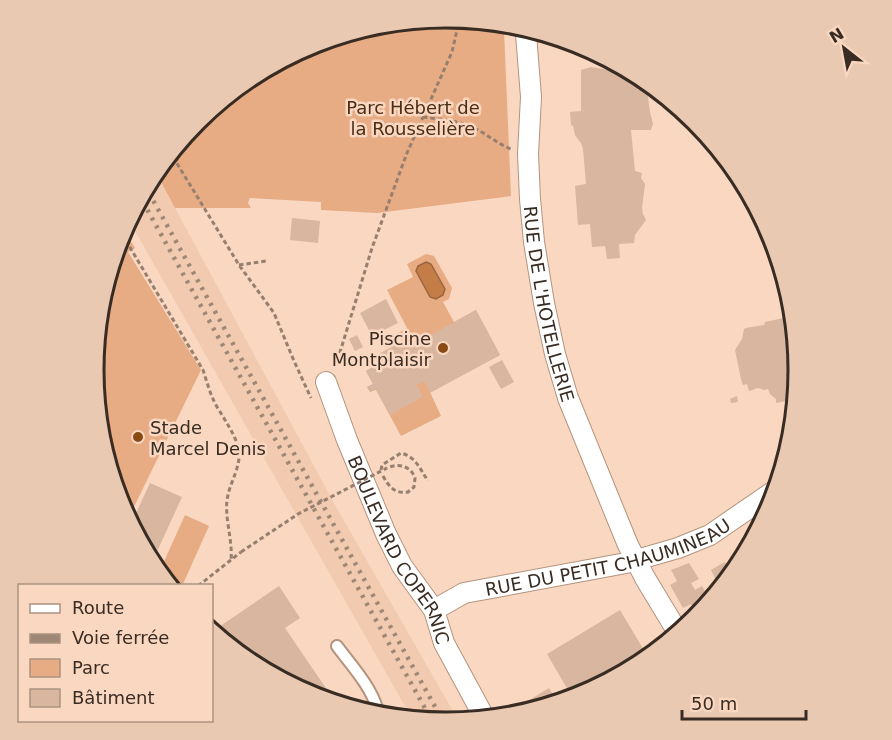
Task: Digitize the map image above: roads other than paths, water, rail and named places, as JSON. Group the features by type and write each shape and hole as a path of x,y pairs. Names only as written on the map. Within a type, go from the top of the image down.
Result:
{"street":[{"name":"RUE DE L'HOTELLERIE","path":"526,38 531,97 528,154 530,199 534,242 555,354 568,398 628,545 673,625"},
{"name":"BOULEVARD COPERNIC","path":"326,382 386,534 402,566 434,610 444,643 481,710"},
{"name":"RUE DU PETIT CHAUMINEAU","path":"434,610 464,593 636,560 678,548 710,535 763,499"}],"lane":[{"path":"337,646 368,689 376,704"}],"railway":[{"path":"151,197 438,712"},
{"path":"146,207 427,711"}],"place":[{"name":"Piscine Montplaisir","path":"443,348"},
{"name":"Stade Marcel Denis","path":"138,437"}],"park label":[{"name":"Parc Hébert de la Rousselière","path":"413,117"}]}
